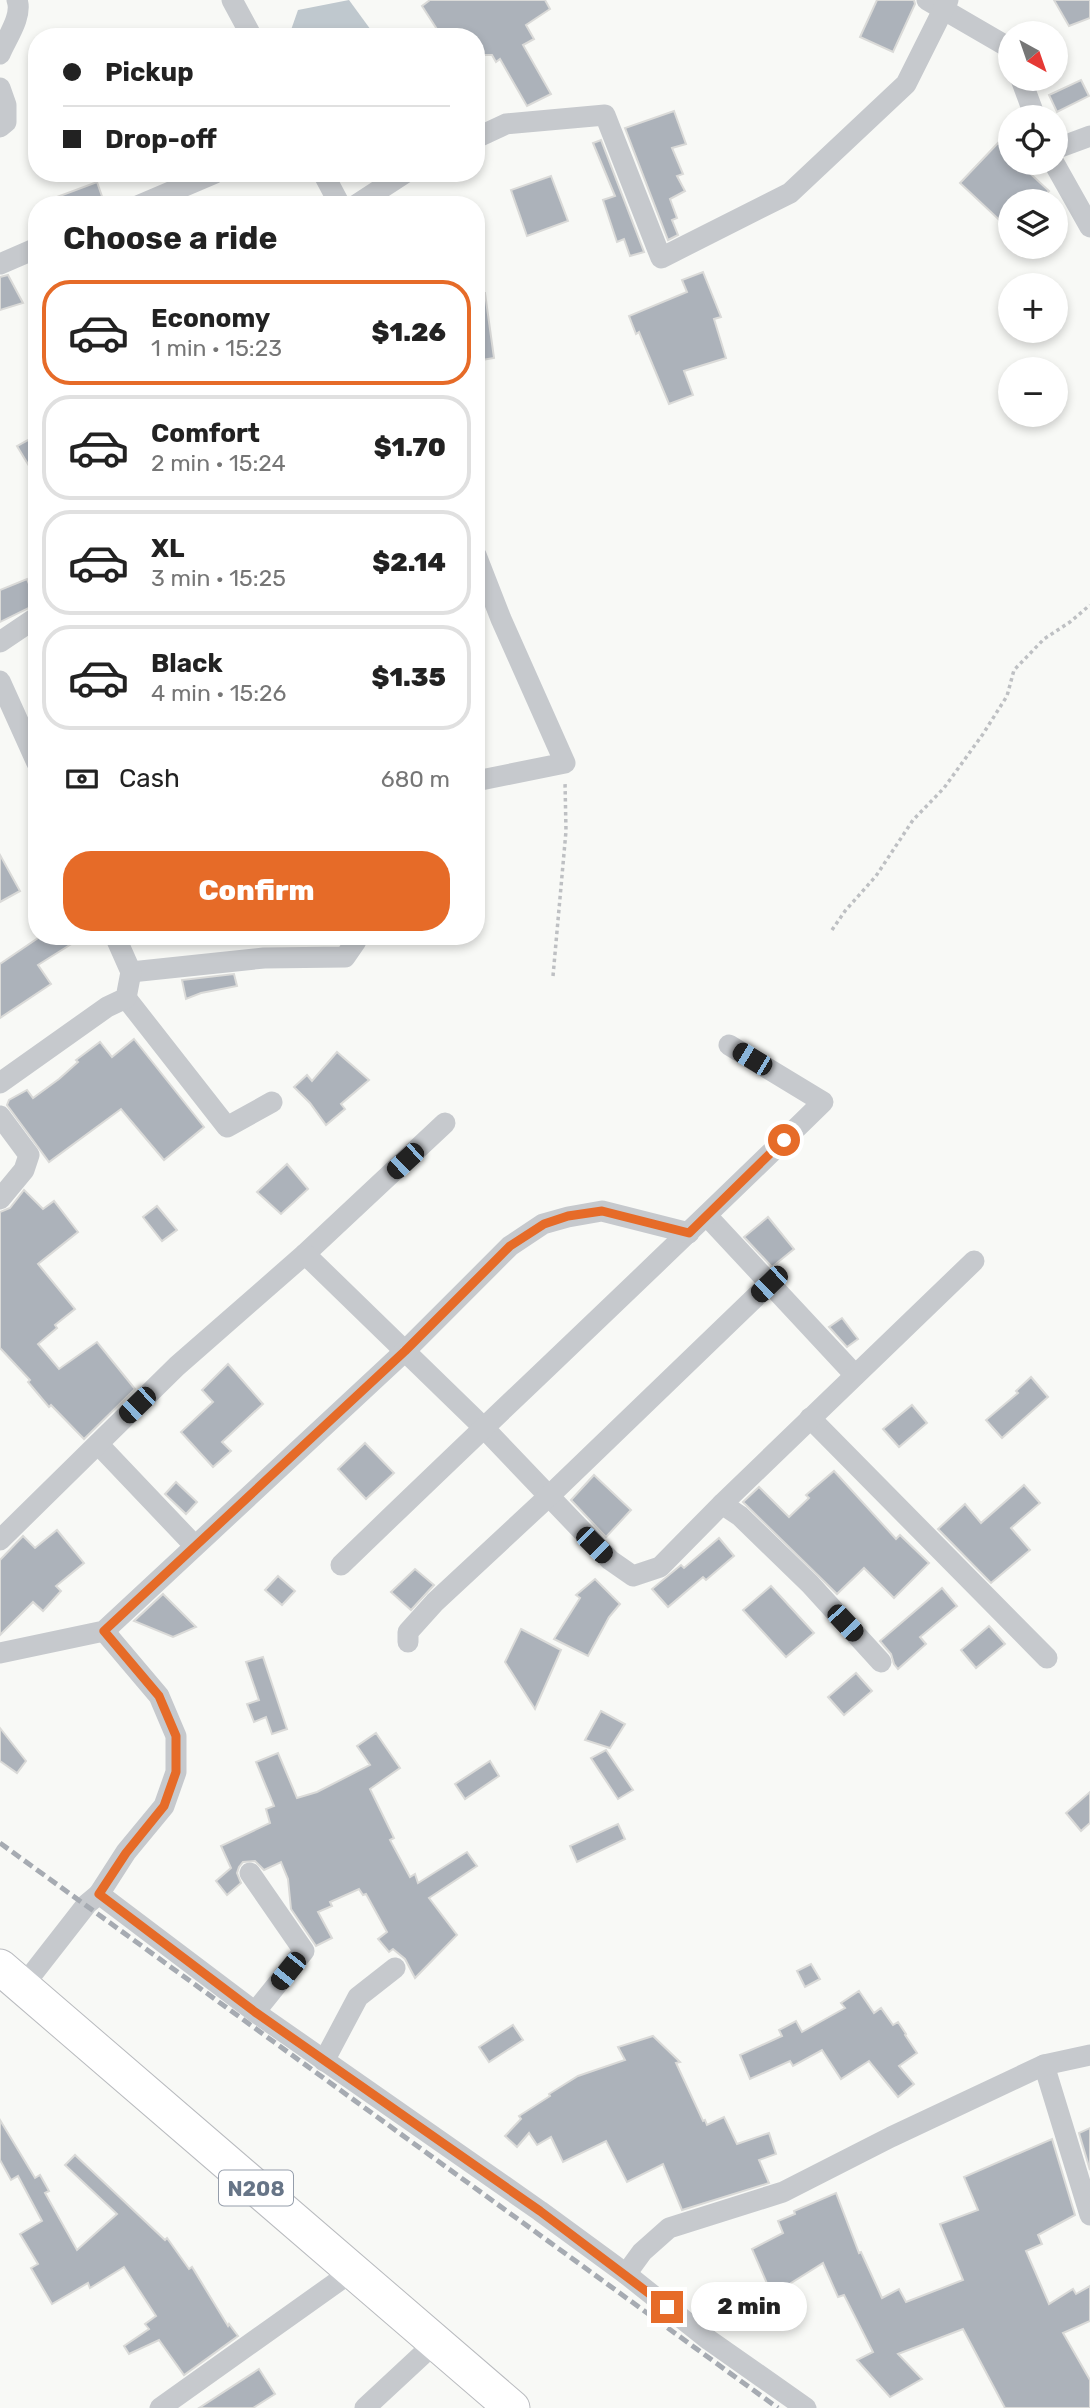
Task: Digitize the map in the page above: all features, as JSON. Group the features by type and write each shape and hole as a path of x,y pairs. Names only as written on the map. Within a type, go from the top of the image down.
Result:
{"highway":[{"name":"N208","path":"11,1976 512,2408"}],"street":[{"path":"0,54 14,24 19,6 17,0"},
{"path":"233,0 247,28"},
{"path":"485,134 506,124 605,115 661,258 789,193 906,84 940,3 998,41"},
{"path":"0,88 6,105 6,122 0,128"},
{"path":"1068,144 1090,135"},
{"path":"1062,175 1090,227"},
{"path":"161,196 194,182"},
{"path":"370,196 391,182"},
{"path":"0,264 28,252"},
{"path":"485,578 565,763 485,779"},
{"path":"0,642 28,623"},
{"path":"0,681 28,743"},
{"path":"119,945 131,972 125,998"},
{"path":"131,972 264,958 345,957 353,945"},
{"path":"0,1083 107,1007 125,998"},
{"path":"125,998 227,1127 272,1102"},
{"path":"341,1565 823,1102 729,1045"},
{"path":"0,1116 29,1155 24,1170 0,1199"},
{"path":"0,1540 177,1366 305,1254 445,1123"},
{"path":"0,1653 104,1631 405,1351 510,1246 544,1224 568,1216 602,1211 689,1233"},
{"path":"707,1216 855,1375"},
{"path":"305,1254 483,1427 610,1560 633,1576 660,1567 974,1261"},
{"path":"408,1642 408,1632 435,1602 769,1284"},
{"path":"810,1418 1047,1658"},
{"path":"98,1444 194,1545"},
{"path":"722,1504 740,1516 810,1584 881,1662"},
{"path":"11,1976 99,1894 126,1853 164,1806 176,1772 176,1736 159,1696 104,1631"},
{"path":"250,1873 304,1951 255,2012"},
{"path":"99,1894 255,2012 626,2274 709,2340 806,2408"},
{"path":"324,2061 358,1997 395,1968"},
{"path":"626,2274 642,2252 669,2228 783,2192 891,2137 1044,2065 1090,2055"},
{"path":"1044,2065 1090,2215"},
{"path":"160,2408 354,2270"},
{"path":"365,2408 436,2342"}],"path":[{"path":"832,930 876,876 913,820 944,788 975,745 1007,696 1014,670 1044,639 1090,605"},
{"path":"553,976 566,831 565,763"}],"shaded area":[{"path":"349,0 369,28 292,28 298,10"}],"building":[{"path":"430,0 545,0 550,9 526,25 534,39 523,45 551,94 527,106 500,59 496,62 492,55 485,55 485,28 436,28 422,6"},
{"path":"877,0 914,0 915,4 893,52 860,37"},
{"path":"1054,0 1090,0 1090,18 1069,26"},
{"path":"1081,80 1089,96 1068,106 1054,105 1049,95 1058,91 1068,91 1068,86"},
{"path":"674,111 686,144 672,148 683,174 677,176 685,191 670,199 677,218 672,220 678,235 668,240 625,128"},
{"path":"601,140 644,252 630,256 624,239 617,242 603,200 615,196 593,143"},
{"path":"998,143 998,175 1032,175 1047,189 998,189 998,219 960,183"},
{"path":"551,176 568,221 527,236 511,190"},
{"path":"97,182 102,196 60,196"},
{"path":"703,272 721,317 714,319 726,358 684,371 693,395 669,404 639,332 636,334 629,316 687,292 682,280"},
{"path":"8,275 23,303 0,310 0,277"},
{"path":"485,293 494,358 485,360"},
{"path":"28,440 28,464 17,446"},
{"path":"27,579 28,608 0,622 0,590"},
{"path":"0,855 20,891 0,902"},
{"path":"28,945 70,945 38,965 51,984 0,1018 0,964"},
{"path":"234,974 237,986 201,993 186,999 182,980"},
{"path":"134,1039 204,1127 164,1160 121,1109 49,1162 7,1105 9,1100 27,1090 33,1098 100,1042 112,1057"},
{"path":"337,1052 369,1080 341,1104 345,1109 326,1125 294,1087 307,1075 312,1081"},
{"path":"287,1164 308,1189 281,1214 257,1192"},
{"path":"24,1190 43,1209 54,1201 78,1232 38,1264 75,1309 55,1325 57,1328 38,1344 59,1369 97,1342 135,1389 84,1439 51,1405 49,1407 28,1382 30,1380 0,1348 0,1212 10,1208"},
{"path":"157,1206 177,1230 162,1241 143,1217"},
{"path":"768,1217 794,1249 772,1267 744,1237"},
{"path":"842,1318 858,1339 847,1347 829,1327"},
{"path":"228,1364 263,1404 222,1442 231,1451 213,1467 181,1432 213,1402 202,1390"},
{"path":"1031,1377 1048,1397 1002,1438 986,1420 1018,1393 1016,1391"},
{"path":"912,1405 927,1423 899,1447 883,1429"},
{"path":"365,1443 394,1473 366,1499 338,1469"},
{"path":"834,1471 896,1539 900,1535 929,1563 894,1598 864,1568 837,1594 743,1502 759,1487 789,1517 809,1498 806,1495"},
{"path":"594,1475 631,1510 606,1537 571,1500"},
{"path":"176,1482 197,1502 186,1514 165,1494"},
{"path":"1024,1485 1040,1503 1011,1528 1030,1550 991,1583 938,1529 965,1504 981,1523"},
{"path":"57,1530 84,1563 56,1586 61,1591 43,1611 33,1602 0,1635 0,1560 23,1536 35,1548"},
{"path":"719,1538 734,1556 706,1580 703,1577 668,1607 652,1589 681,1565 684,1568"},
{"path":"415,1569 434,1585 411,1610 391,1592"},
{"path":"278,1576 295,1591 282,1605 265,1590"},
{"path":"595,1579 620,1604 609,1617 588,1656 554,1639 580,1598 576,1595"},
{"path":"771,1586 814,1633 786,1657 743,1610"},
{"path":"942,1588 957,1606 920,1637 926,1644 898,1669 891,1654 880,1641"},
{"path":"163,1594 196,1627 173,1637 134,1621"},
{"path":"989,1626 1005,1644 976,1668 961,1650"},
{"path":"521,1629 561,1650 535,1709 505,1662"},
{"path":"263,1657 287,1729 272,1734 266,1717 254,1722 247,1704 259,1700 246,1662"},
{"path":"856,1673 872,1691 844,1715 828,1697"},
{"path":"601,1711 625,1724 610,1748 585,1740"},
{"path":"0,1728 26,1761 17,1773 0,1761"},
{"path":"376,1733 400,1768 370,1789 394,1838 390,1840 410,1877 415,1874 418,1883 467,1852 477,1866 429,1898 457,1935 415,1978 405,1959 393,1949 389,1952 378,1939 387,1932 366,1894 363,1895 359,1889 330,1902 332,1906 318,1912 332,1938 316,1946 291,1909 288,1879 281,1862 264,1870 255,1861 243,1862 237,1873 241,1883 227,1895 216,1881 231,1868 221,1846 270,1823 266,1809 274,1806 256,1762 278,1753 297,1798 317,1792 370,1765 357,1746"},
{"path":"606,1750 633,1790 618,1799 591,1758"},
{"path":"490,1761 499,1776 465,1799 455,1784"},
{"path":"1090,1792 1090,1823 1081,1831 1066,1813"},
{"path":"618,1824 625,1839 577,1862 570,1846"},
{"path":"811,1964 820,1979 805,1987 797,1971"},
{"path":"859,1991 874,2013 881,2008 893,2025 898,2022 917,2053 899,2066 914,2084 898,2097 869,2061 841,2079 822,2050 793,2066 790,2061 750,2079 740,2055 782,2036 779,2030 796,2021 802,2032 845,2008 841,2003"},
{"path":"513,2025 523,2040 489,2062 479,2047"},
{"path":"653,2036 680,2062 676,2063 707,2125 724,2117 737,2144 769,2133 776,2154 759,2160 769,2183 682,2210 663,2164 627,2182 606,2141 563,2162 551,2137 537,2145 529,2133 517,2147 505,2136 521,2119 519,2116 550,2096 549,2094 578,2076 625,2060 618,2047"},
{"path":"0,2120 35,2178 40,2175 49,2191 45,2193 77,2250 117,2214 65,2165 75,2155 165,2240 167,2238 189,2269 192,2267 228,2326 229,2324 238,2336 184,2375 159,2340 129,2354 124,2346 149,2329 145,2324 156,2316 124,2267 90,2288 88,2283 52,2304 31,2268 38,2264 20,2234 42,2221 18,2176 11,2180 0,2160"},
{"path":"1090,2128 1090,2170 1079,2133"},
{"path":"1052,2139 1075,2215 1038,2235 1042,2244 1026,2251 1049,2304 1073,2289 1076,2294 1090,2286 1090,2321 1063,2333 1090,2380 1090,2408 1005,2408 963,2329 898,2354 922,2379 890,2397 857,2360 873,2352 844,2295 838,2297 823,2263 772,2295 752,2249 783,2233 778,2221 836,2193 859,2253 861,2252 882,2298 899,2289 906,2302 963,2280 940,2224 978,2210 964,2177"},
{"path":"259,2369 275,2394 253,2408 199,2408"}],"railway":[{"path":"0,1843 778,2408"}],"route":[{"path":"667,2307 540,2211 255,2012 99,1894 126,1853 164,1806 176,1772 176,1736 159,1696 104,1631 405,1351 510,1246 544,1224 568,1216 602,1211 689,1233 784,1140"}]}
